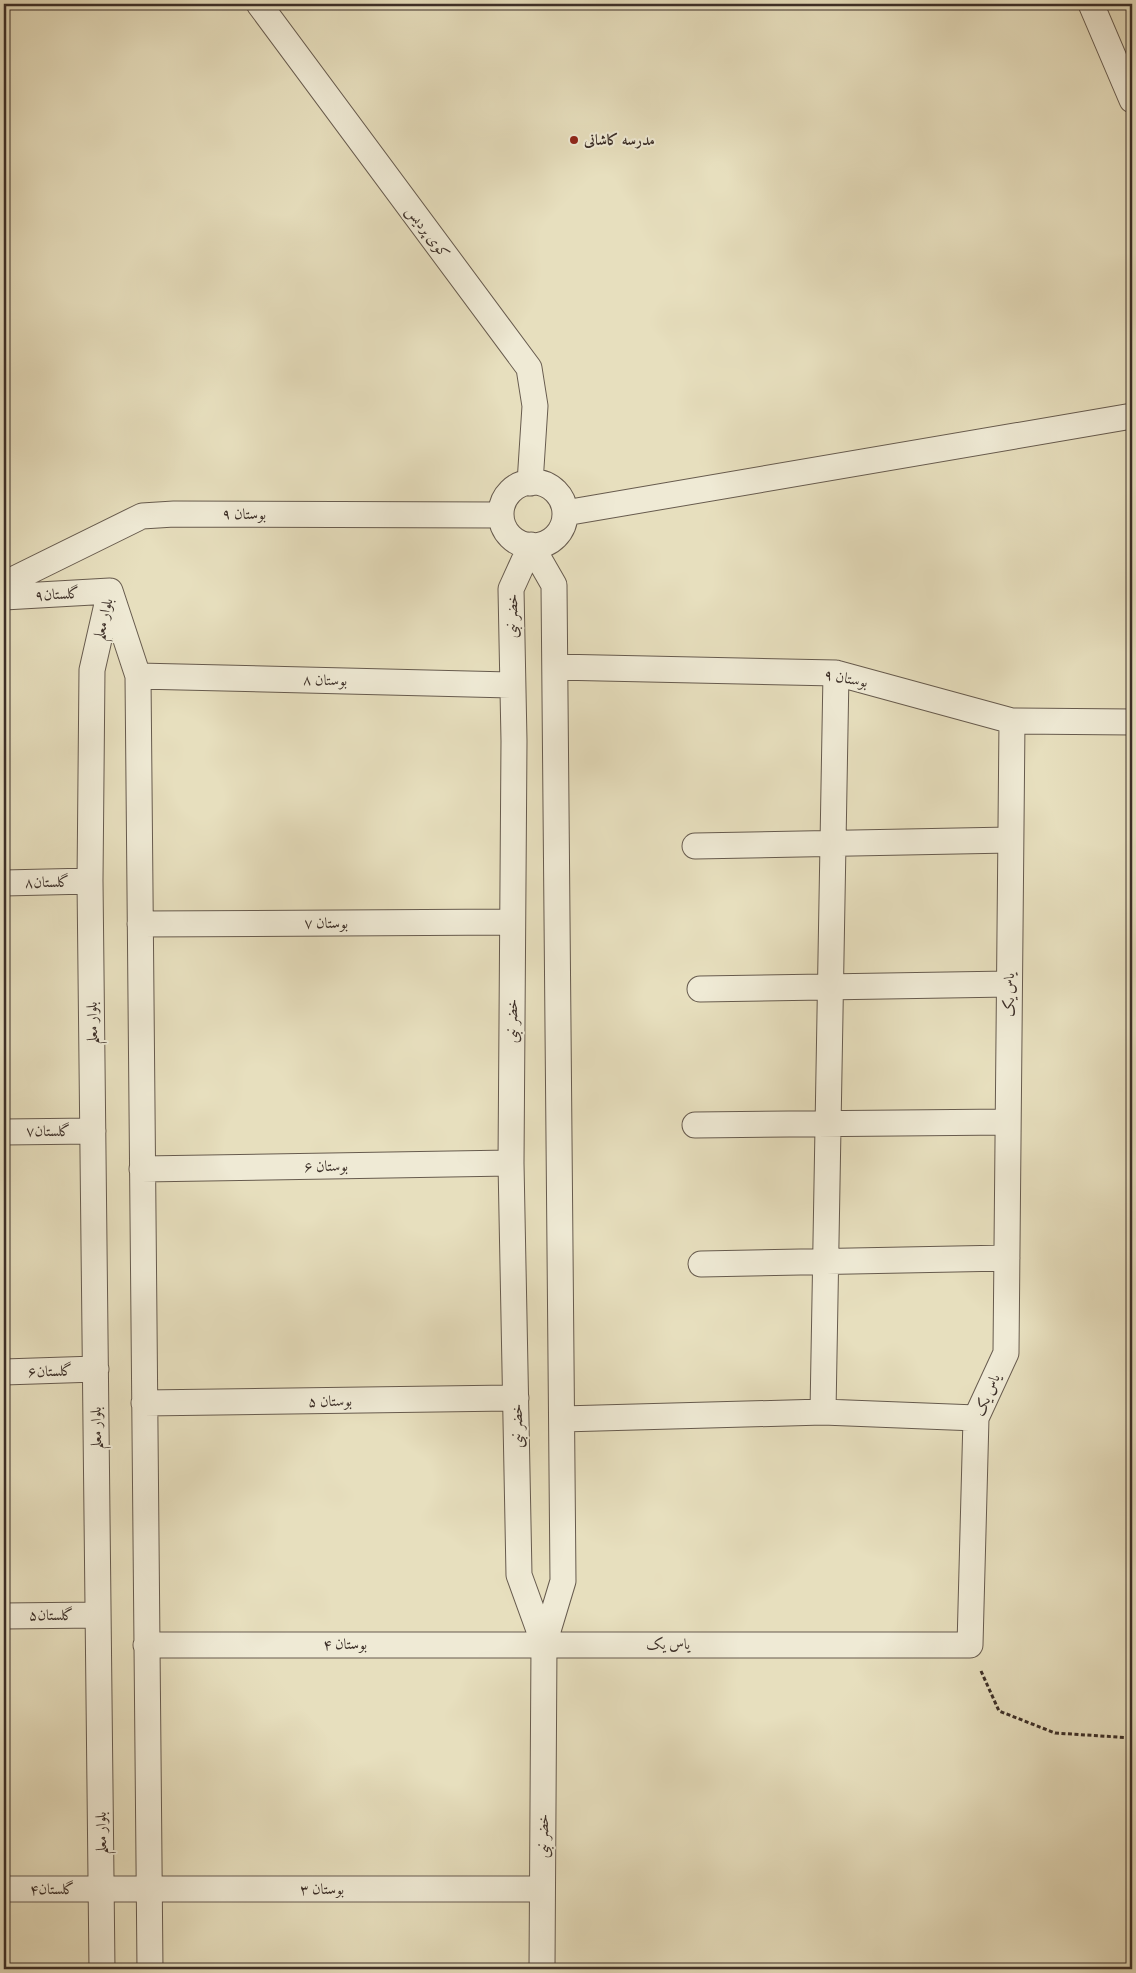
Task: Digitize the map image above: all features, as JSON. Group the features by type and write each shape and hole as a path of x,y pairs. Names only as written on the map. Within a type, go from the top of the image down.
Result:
{"street":[{"name":"کوی پردیس","path":"259,4 529,368 535,406 530,483"},
{"path":"1091,4 1132,100"},
{"path":"564,514 1132,416"},
{"path":"539,482 552,489 561,499 564,514 562,527 553,539 540,545 526,546 513,540 504,529 500,516 503,501 512,489 525,483 539,482"},
{"name":"بوستان ۹","path":"4,584 142,516 174,514 500,516"},
{"name":"خضر نبی","path":"531,545 554,584 562,1420 563,1581 544,1644 542,1969"},
{"name":"خضر نبی","path":"531,545 511,589 514,741 511,1163 518,1575 544,1644"},
{"name":"گلستان۹","path":"4,597 110,591"},
{"name":"بلوار معلم","path":"110,591 138,676 150,1969"},
{"name":"بلوار معلم","path":"102,1969 90,881 92,670 110,591"},
{"name":"بوستان ۹","path":"555,667 836,672 1012,720 1132,722"},
{"path":"823,1412 836,672"},
{"name":"بوستان ۸","path":"138,676 512,685"},
{"name":"یاس یک","path":"544,1644 970,1645 976,1418 1006,1353 1012,720"},
{"path":"695,846 1010,840"},
{"name":"گلستان۸","path":"4,883 90,881"},
{"name":"بوستان ۷","path":"140,924 512,922"},
{"path":"700,989 1009,984"},
{"path":"695,1125 1008,1122"},
{"name":"گلستان۷","path":"4,1132 93,1131"},
{"name":"بوستان ۶","path":"142,1169 511,1163"},
{"path":"701,1264 1007,1258"},
{"name":"گلستان۶","path":"4,1372 96,1369"},
{"name":"بوستان ۵","path":"144,1403 516,1398"},
{"path":"562,1420 823,1412 976,1418"},
{"name":"گلستان۵","path":"4,1616 98,1615"},
{"name":"بوستان ۴","path":"146,1645 544,1644"},
{"name":"گلستان۴","path":"4,1888 101,1889"},
{"name":"بوستان ۳","path":"101,1889 542,1889"}],"path":[{"path":"970,1645 999,1711 1055,1733 1132,1738"}],"place":[{"name":"مدرسه کاشانی","path":"574,140"}]}
